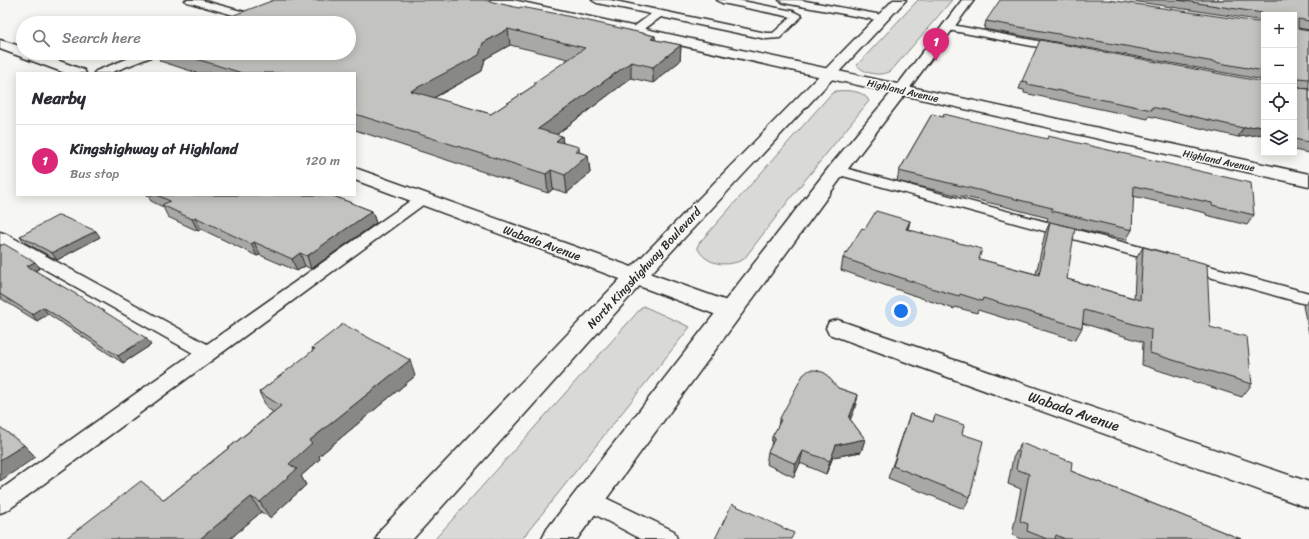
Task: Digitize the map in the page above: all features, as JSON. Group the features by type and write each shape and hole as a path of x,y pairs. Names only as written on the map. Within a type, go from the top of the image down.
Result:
{"main road":[{"name":"Highland Avenue","path":"496,0 1309,180"},
{"name":"North Kingshighway Boulevard","path":"392,539 635,277 900,0"},
{"path":"558,539 837,170 901,90 968,0"},
{"path":"0,44 16,50"},
{"path":"43,60 76,72"},
{"name":"Wabada Avenue","path":"356,174 730,311"},
{"name":"Wabada Avenue","path":"838,328 1309,495"}],"lane":[{"path":"190,0 252,14 247,16"},
{"path":"597,0 766,36 776,36 797,16 722,0"},
{"path":"784,0 882,18"},
{"path":"635,31 658,14"},
{"path":"947,27 1071,50"},
{"path":"103,72 134,60"},
{"path":"837,170 1309,299"},
{"path":"0,503 422,199"},
{"path":"0,237 208,353"},
{"path":"587,499 665,539"}],"shaded area":[{"path":"918,0 952,0 891,71 882,74 873,74 860,68 857,65"},
{"path":"836,91 850,91 859,93 867,97 869,101 789,200 744,259 737,262 724,264 705,258 697,247 700,242 831,94"},
{"path":"643,306 690,327 522,539 435,539"}],"building":[{"path":"274,0 484,0 519,8 521,7 558,14 655,36 651,39 681,45 653,67 631,62 538,129 562,136 556,141 579,147 575,151 588,155 565,175 551,170 546,174 356,114 356,72 239,72 200,60 356,60 356,16 232,16","holes":["508,29 585,48 535,82 535,85 491,114 411,91 479,55 483,43"]},
{"path":"1000,0 1108,0 1261,23 1261,70 986,21"},
{"path":"1178,0 1309,0 1309,21 1298,19 1298,29 1309,31 1309,79 1298,78 1298,88 1309,89 1309,142 1297,140 1297,12 1261,13"},
{"path":"1040,40 1261,81 1261,125 1243,128 1152,107 1152,110 1027,84 1028,82 1022,81"},
{"path":"932,114 943,117 944,114 1047,139 1048,136 1251,183 1254,215 1212,205 1212,203 1134,186 1132,230 1052,211 1052,208 899,171"},
{"path":"159,196 334,196 372,211 307,256 300,253 292,259 254,242 251,244 195,217 192,219 162,205 170,201"},
{"path":"876,211 910,221 906,229 982,249 979,259 1039,275 1050,222 1075,228 1067,279 1140,300 1143,247 1207,264 1210,327 1247,337 1252,384 1150,353 1151,329 1084,310 1082,328 983,298 982,301 960,294 959,296 934,289 843,258 862,228 865,229"},
{"path":"59,215 96,231 52,253 20,236"},
{"path":"4,244 35,262 27,266 83,298 146,338 118,356 43,307 32,314 0,294 0,246"},
{"path":"343,324 410,360 309,441 312,443 289,464 297,469 260,502 251,497 200,539 65,539 141,481 164,500 281,406 259,392 315,349 312,348"},
{"path":"809,370 816,370 825,373 838,388 858,395 849,418 865,439 836,445 830,461 803,451 796,464 768,452 775,438 772,437 781,420 779,420 803,375"},
{"path":"910,414 933,422 935,415 964,425 962,434 983,441 970,497 893,466"},
{"path":"0,427 24,445 0,460"},
{"path":"1021,443 1072,462 1071,471 1241,539 1065,539 1056,535 1055,539 1047,539 1027,531 1028,524 1020,521 1029,474 1016,469"},
{"path":"732,504 794,533 791,539 715,539"}],"place":[{"name":"Kingshighway at Highland","path":"936,61"}]}
